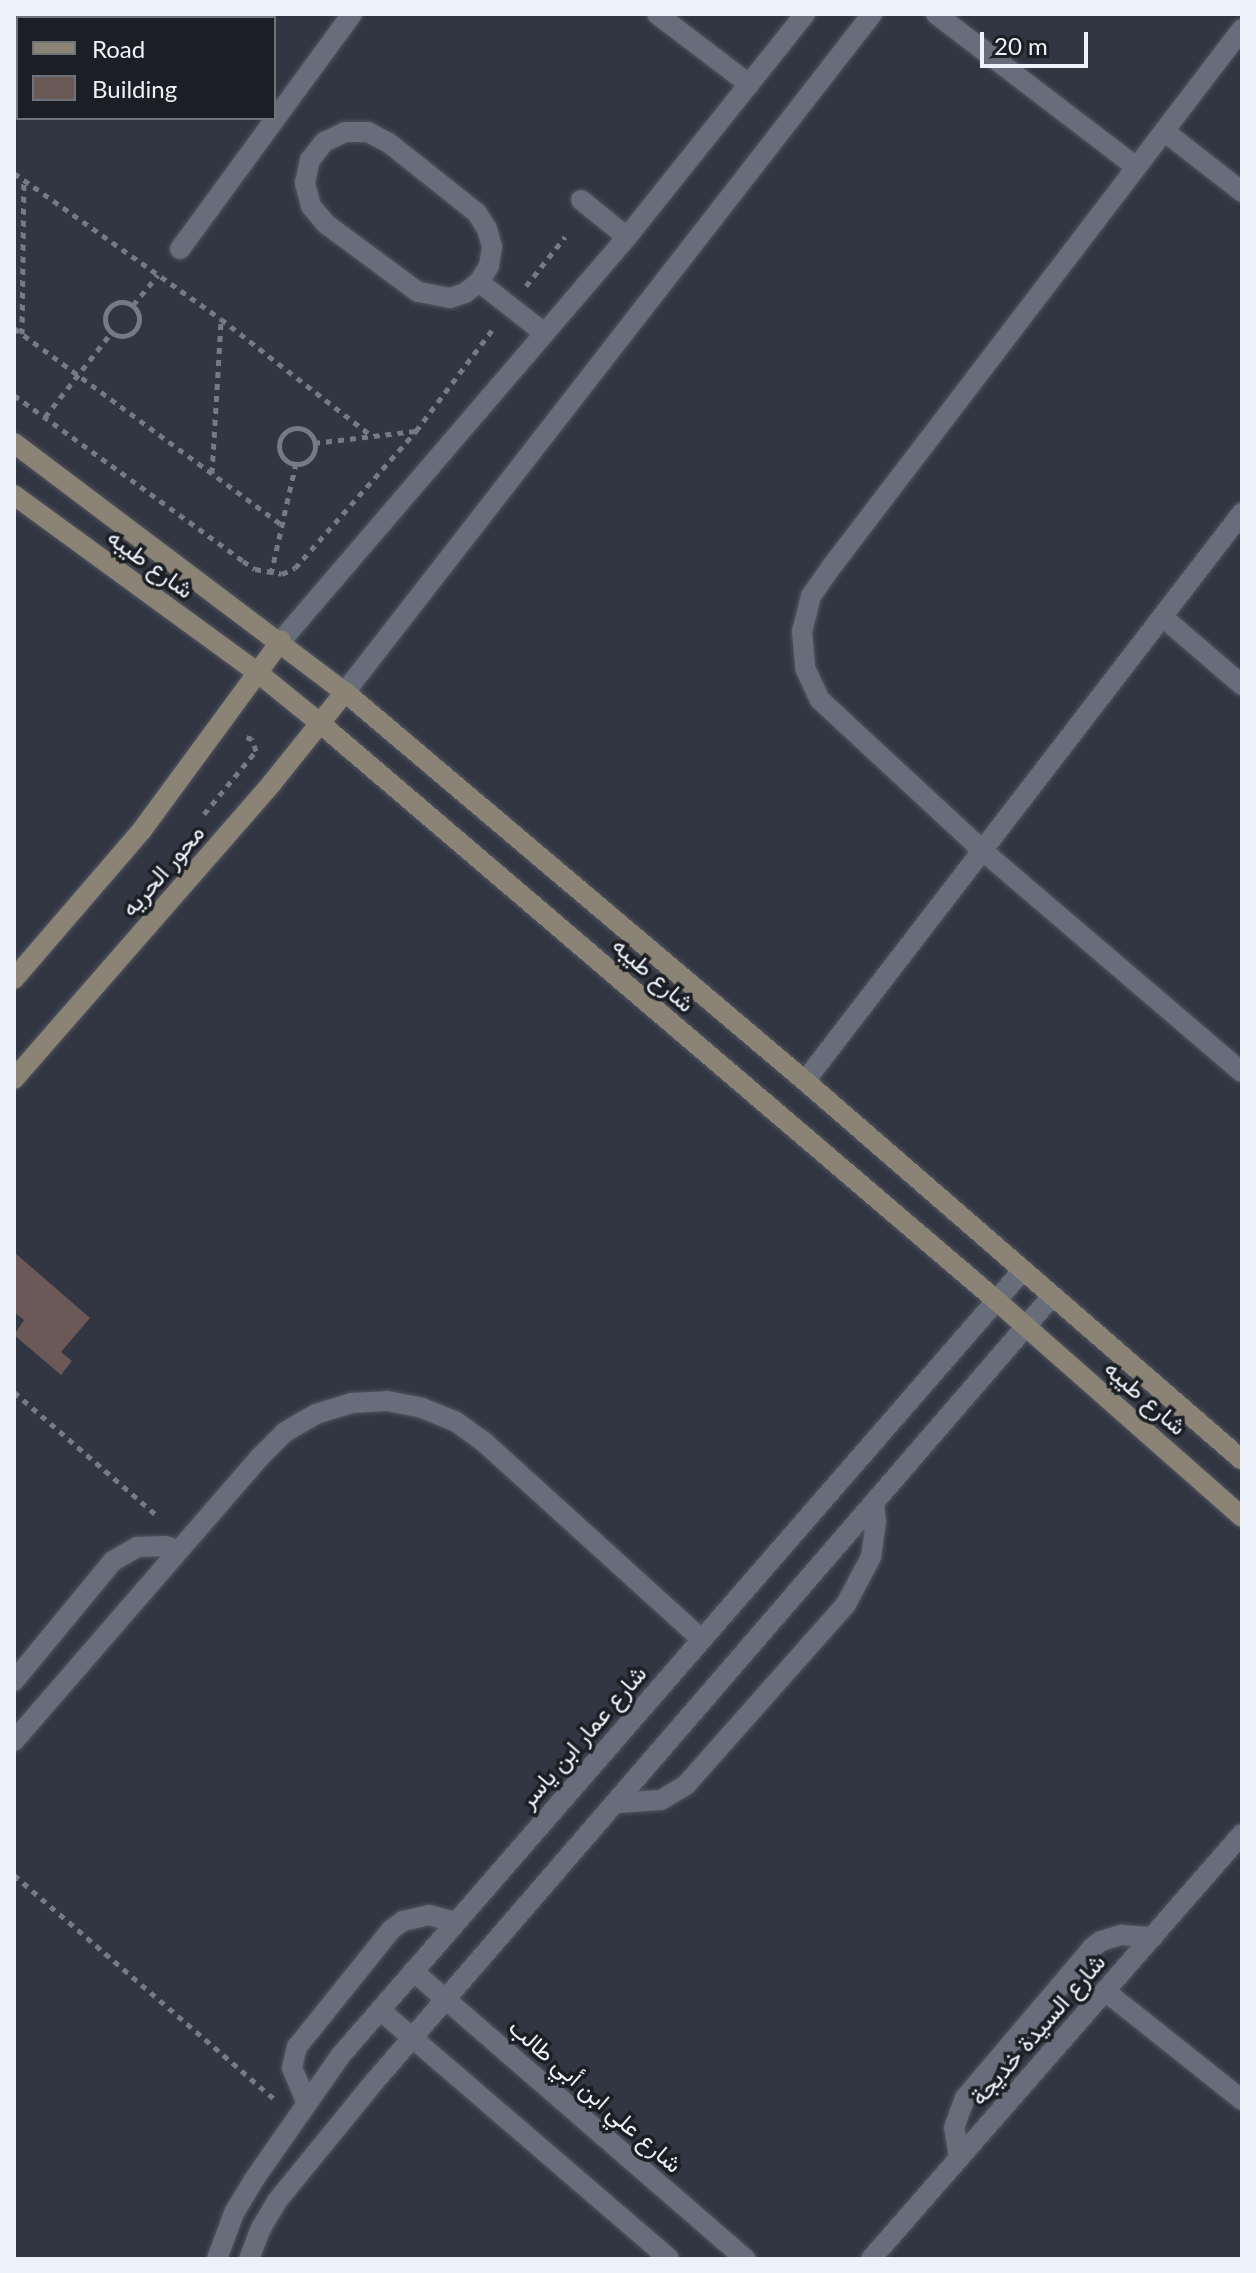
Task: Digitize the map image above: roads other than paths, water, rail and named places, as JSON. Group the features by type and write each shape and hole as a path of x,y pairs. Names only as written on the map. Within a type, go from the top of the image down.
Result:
{"main road":[{"name":"شارع طيبه","path":"14,443 345,692 805,1081 1242,1460"},
{"name":"شارع طيبه","path":"14,495 257,672 321,724 996,1300 1242,1517"},
{"name":"محور الحريه","path":"14,979 142,830 281,641"},
{"name":"محور الحريه","path":"14,1079 321,724 345,692"}],"street":[{"path":"276,118 352,14"},
{"path":"657,14 749,84"},
{"path":"281,641 627,237 805,14"},
{"path":"345,692 872,14"},
{"path":"936,14 1136,167"},
{"path":"1242,29 832,566 811,596 802,631 805,668 820,700 983,851 1242,1072"},
{"path":"180,249 274,120"},
{"path":"1164,131 1242,192"},
{"path":"345,132 368,132 389,143 477,213 487,229 492,247 489,266 479,282 465,293 450,298 418,292 326,224 311,206 305,183 310,160 324,142 345,132"},
{"path":"581,200 627,237"},
{"path":"479,282 544,333"},
{"path":"805,1081 1242,513"},
{"path":"1164,618 1242,685"},
{"name":"شارع عمار ابن ياسر","path":"217,2259 234,2213 300,2109 380,2010 1022,1271"},
{"path":"249,2259 261,2228 277,2201 412,2037 1052,1296"},
{"path":"14,1741 260,1457 285,1432 316,1414 351,1403 387,1401 422,1408 455,1421 484,1442 700,1638"},
{"path":"617,1803 661,1800 686,1785 846,1604 871,1557 876,1522 874,1504"},
{"path":"14,1681 113,1561 137,1547 182,1546"},
{"name":"شارع السيدة خديجة","path":"871,2259 1242,1834"},
{"path":"300,2109 292,2068 297,2047 392,1929 403,1921 429,1915 455,1922"},
{"path":"959,2158 954,2128 965,2098 1092,1948 1121,1935 1153,1937"},
{"name":"شارع علي ابن أبي طالب","path":"413,1971 745,2259"},
{"path":"1105,1991 1242,2100"},
{"path":"380,2010 669,2259"}]}
